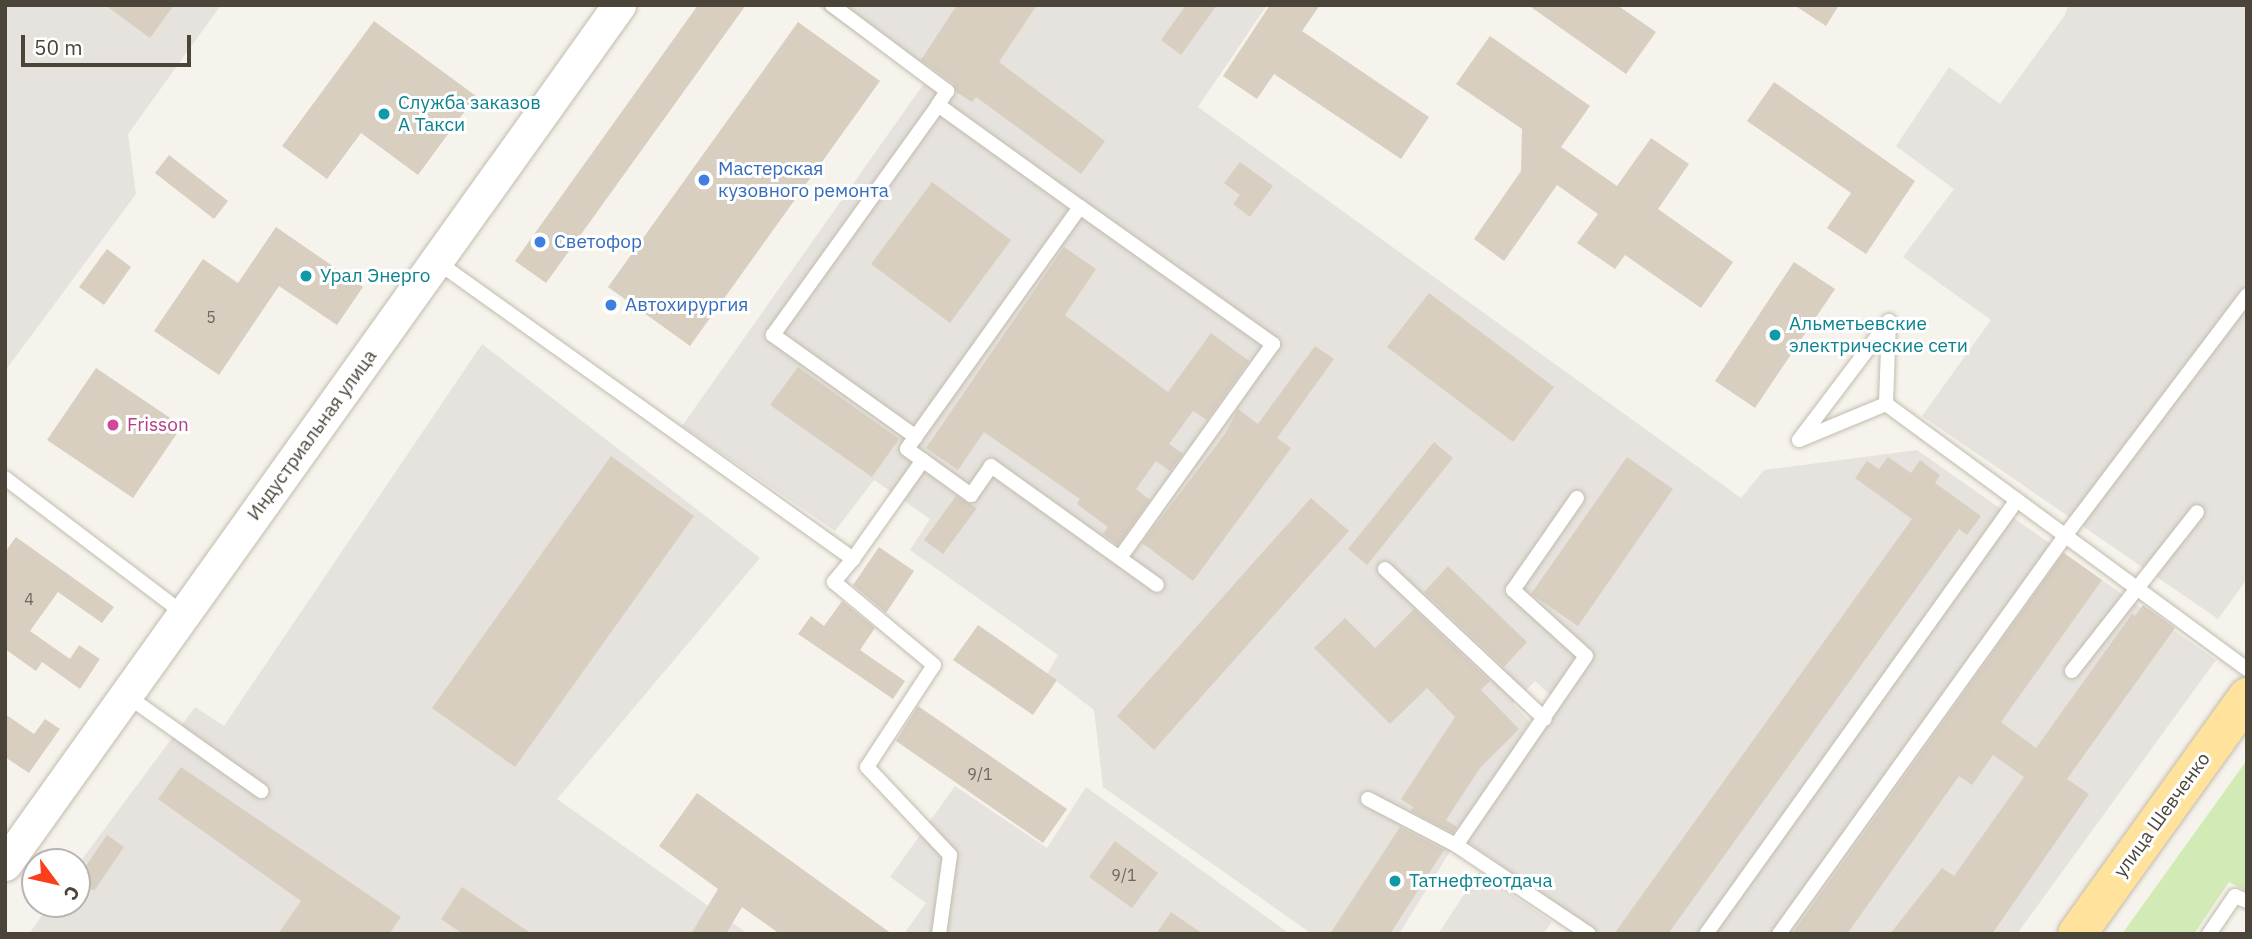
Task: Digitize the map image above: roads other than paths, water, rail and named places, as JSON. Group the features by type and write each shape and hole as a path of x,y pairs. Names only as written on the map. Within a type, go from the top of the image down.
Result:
{"main road":[{"name":"улица Шевченко","path":"2077,934 2247,697"}],"street":[{"name":"Индустриальная улица","path":"5,864 619,5"}],"lane":[{"path":"832,5 947,91 773,335 916,437"},
{"path":"938,105 1273,344 1120,558"},
{"path":"1080,207 907,449 971,495 991,466 1157,585"},
{"path":"436,261 852,559"},
{"path":"1779,934 2065,536 2247,295"},
{"path":"1889,321 1886,404 1837,424 1800,440 1889,321"},
{"path":"1886,404 2247,669"},
{"path":"923,460 834,582 934,665 867,767 950,855 939,934"},
{"path":"5,478 184,614"},
{"path":"1456,845 1586,656 1513,590 1577,498"},
{"path":"1706,934 2017,500"},
{"path":"2072,671 2197,512"},
{"path":"1385,569 1545,719"},
{"path":"126,695 261,791"},
{"path":"1368,799 1456,845 1589,934"},
{"path":"2208,934 2235,896 2247,901"}],"place":[{"name":"Служба заказов А Такси","path":"384,114"},
{"name":"Мастерская кузовного ремонта","path":"704,180"},
{"name":"Светофор","path":"540,242"},
{"name":"Урал Энерго","path":"306,276"},
{"name":"Автохирургия","path":"611,305"},
{"name":"Альметьевские электрические сети","path":"1775,335"},
{"name":"Frisson","path":"113,425"},
{"name":"Татнефтеотдача","path":"1395,881"}]}
